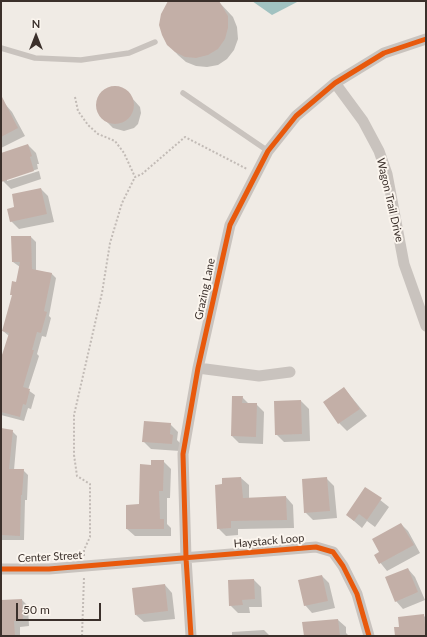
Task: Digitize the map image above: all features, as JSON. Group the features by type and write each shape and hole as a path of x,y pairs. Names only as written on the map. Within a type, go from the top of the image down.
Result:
{"street":[{"name":"Grazing Lane","path":"191,636 186,558 183,454 198,368 230,225 268,151 296,116 335,83 384,53 426,40"},
{"name":"Wagon Trail Drive","path":"335,83 363,121 379,151 387,174 404,264 426,326"},
{"path":"198,368 259,376 290,372"},
{"name":"Haystack Loop","path":"101,564 316,546 334,552 343,566 357,594 369,636"},
{"name":"Center Street","path":"1,569 49,569 101,564"}],"lane":[{"path":"1,48 35,58 81,60 129,53 155,42"},
{"path":"183,93 268,151"}],"path":[{"path":"75,97 78,111 88,125 98,134 115,140 124,153 135,177"},
{"path":"82,636 85,566 84,550 90,537 90,484 77,476 74,455 74,415 102,292 110,242 122,203 135,177 142,174 185,137 257,174"}],"water":[{"path":"252,1 299,1 272,15"}],"building":[{"path":"168,1 219,1 228,16 228,28 225,39 218,49 208,55 196,58 185,57 175,52 167,45 159,25 161,14"},
{"path":"111,86 119,86 126,89 131,94 134,105 131,116 126,121 119,124 111,124 104,121 99,116 96,109 96,101 99,94 104,89"},
{"path":"1,95 18,128 1,137"},
{"path":"28,144 32,156 30,157 34,171 1,182 1,153"},
{"path":"41,188 47,214 10,222 7,209 14,207 12,194"},
{"path":"11,236 31,236 32,269 52,273 44,311 47,312 41,333 37,332 32,350 34,350 23,387 30,389 26,405 23,404 20,417 1,412 1,358 9,333 2,331 12,295 10,295 12,281 16,282 20,262 12,262"},
{"path":"344,387 360,409 338,424 323,402"},
{"path":"232,396 243,396 242,403 257,403 256,437 231,436"},
{"path":"301,400 302,434 275,435 274,401"},
{"path":"144,421 171,423 170,434 173,435 172,444 142,442"},
{"path":"1,428 13,430 9,469 24,469 21,495 20,536 1,535"},
{"path":"151,460 164,460 163,491 159,491 160,519 164,519 164,529 126,529 126,505 139,504 140,464 151,465"},
{"path":"241,477 243,498 286,496 287,520 231,521 231,528 217,529 215,485 222,484 222,478"},
{"path":"327,477 330,511 304,513 302,479"},
{"path":"365,487 382,498 367,520 359,514 354,521 346,515"},
{"path":"401,523 414,545 379,564 374,555 379,552 372,539"},
{"path":"408,568 418,592 395,602 385,577"},
{"path":"322,575 328,601 304,606 298,580"},
{"path":"254,579 255,599 242,600 243,605 229,606 228,580"},
{"path":"165,584 168,611 135,615 132,588"},
{"path":"22,599 23,620 14,621 15,636 1,636 1,600"},
{"path":"424,614 426,635 395,636 394,627 399,627 398,617"},
{"path":"338,619 340,636 304,636 302,622"}],"cycle path":[{"path":"191,636 186,558 183,454 198,368 230,225 268,151 296,116 335,83 384,53 426,39"},
{"path":"1,569 49,569 316,547 333,552 343,566 357,594 369,636"}]}
